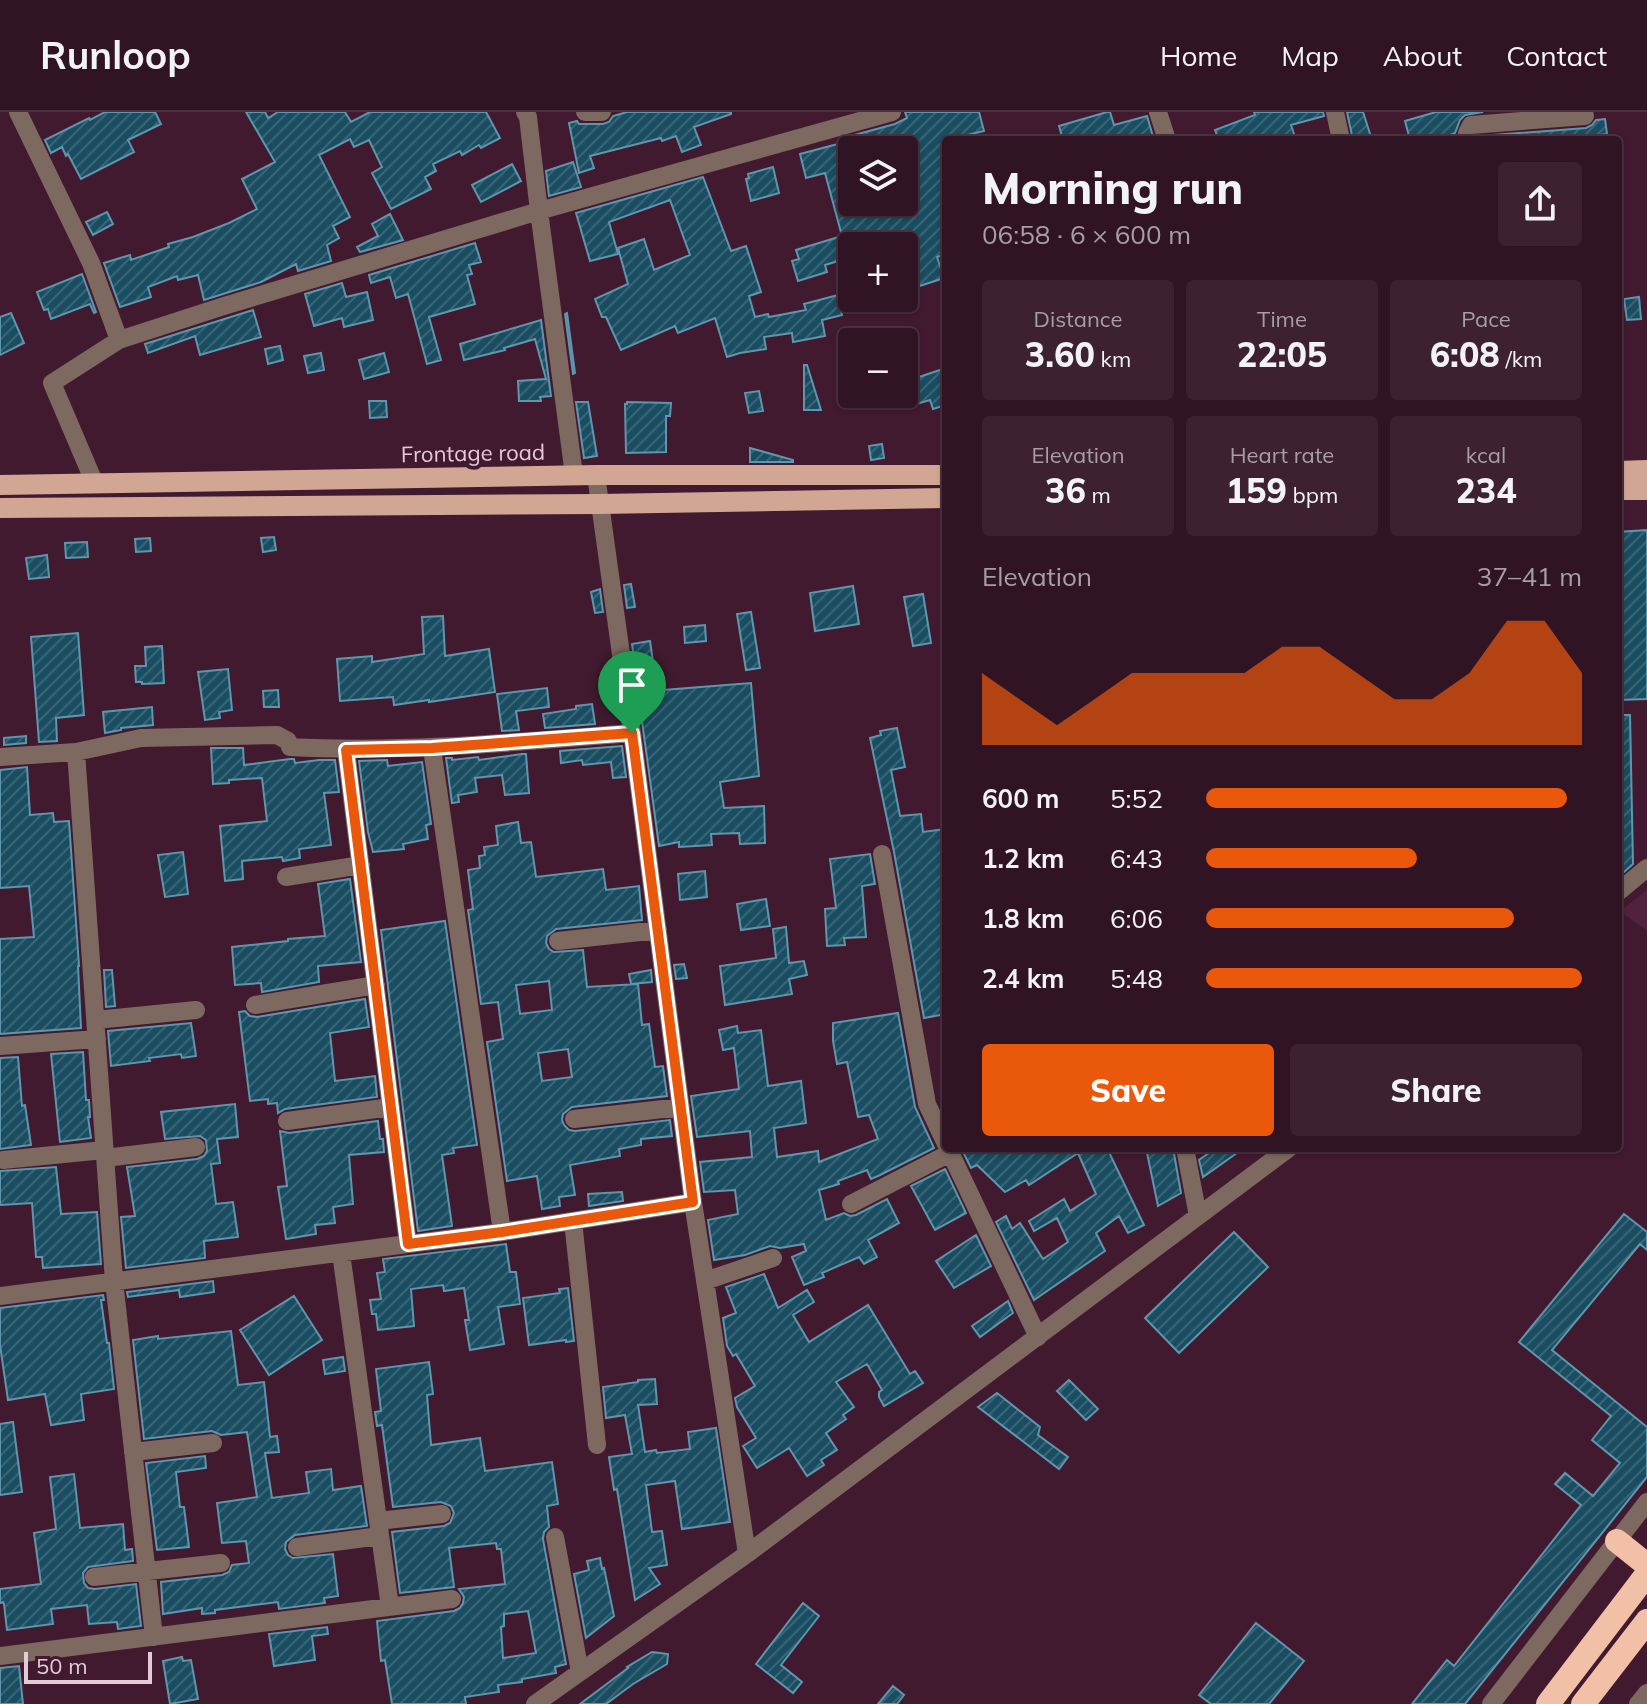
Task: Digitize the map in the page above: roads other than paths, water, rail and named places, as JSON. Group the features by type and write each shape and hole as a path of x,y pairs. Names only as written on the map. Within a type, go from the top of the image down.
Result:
{"highway":[{"path":"1617,1541 1647,1565"},
{"path":"1548,1704 1647,1574"},
{"path":"1583,1704 1647,1621"}],"main road":[{"path":"1622,471 1647,470"},
{"name":"Frontage road","path":"0,485 574,475 942,475"},
{"path":"78,507 87,484"},
{"path":"1622,490 1647,490"},
{"path":"0,508 942,498"}],"street":[{"path":"18,112 91,263 119,340"},
{"path":"525,112 574,475"},
{"path":"585,112 602,112"},
{"path":"87,484 52,383 119,340 539,211 892,112"},
{"path":"1158,112 1166,136"},
{"path":"1335,112 1340,136"},
{"path":"1467,136 1471,125 1585,116"},
{"path":"596,475 693,1202 747,1554"},
{"path":"0,757 76,752 141,738 277,735 288,741 290,747 346,750 432,748 632,733"},
{"path":"432,748 502,1232"},
{"path":"346,750 408,1244"},
{"path":"76,752 114,1281 154,1637"},
{"path":"882,854 927,1104 942,1135"},
{"path":"286,877 361,865"},
{"path":"1622,889 1647,868"},
{"path":"558,941 658,930"},
{"path":"255,1005 376,985"},
{"path":"0,1046 196,1010"},
{"path":"287,1121 391,1107"},
{"path":"574,1119 681,1107"},
{"path":"3,1160 196,1147"},
{"path":"851,1204 942,1151"},
{"path":"950,1152 1038,1337"},
{"path":"1186,1152 1198,1216"},
{"path":"535,1704 747,1554 1284,1152"},
{"path":"0,1296 502,1232 693,1202"},
{"path":"573,1221 597,1445"},
{"path":"341,1253 390,1607"},
{"path":"705,1281 773,1258"},
{"path":"133,1452 213,1443"},
{"path":"1491,1704 1647,1502"},
{"path":"297,1547 442,1514"},
{"path":"555,1537 580,1672"},
{"path":"94,1577 221,1563"},
{"path":"0,1656 452,1599"},
{"path":"1638,1704 1647,1693"}]}
